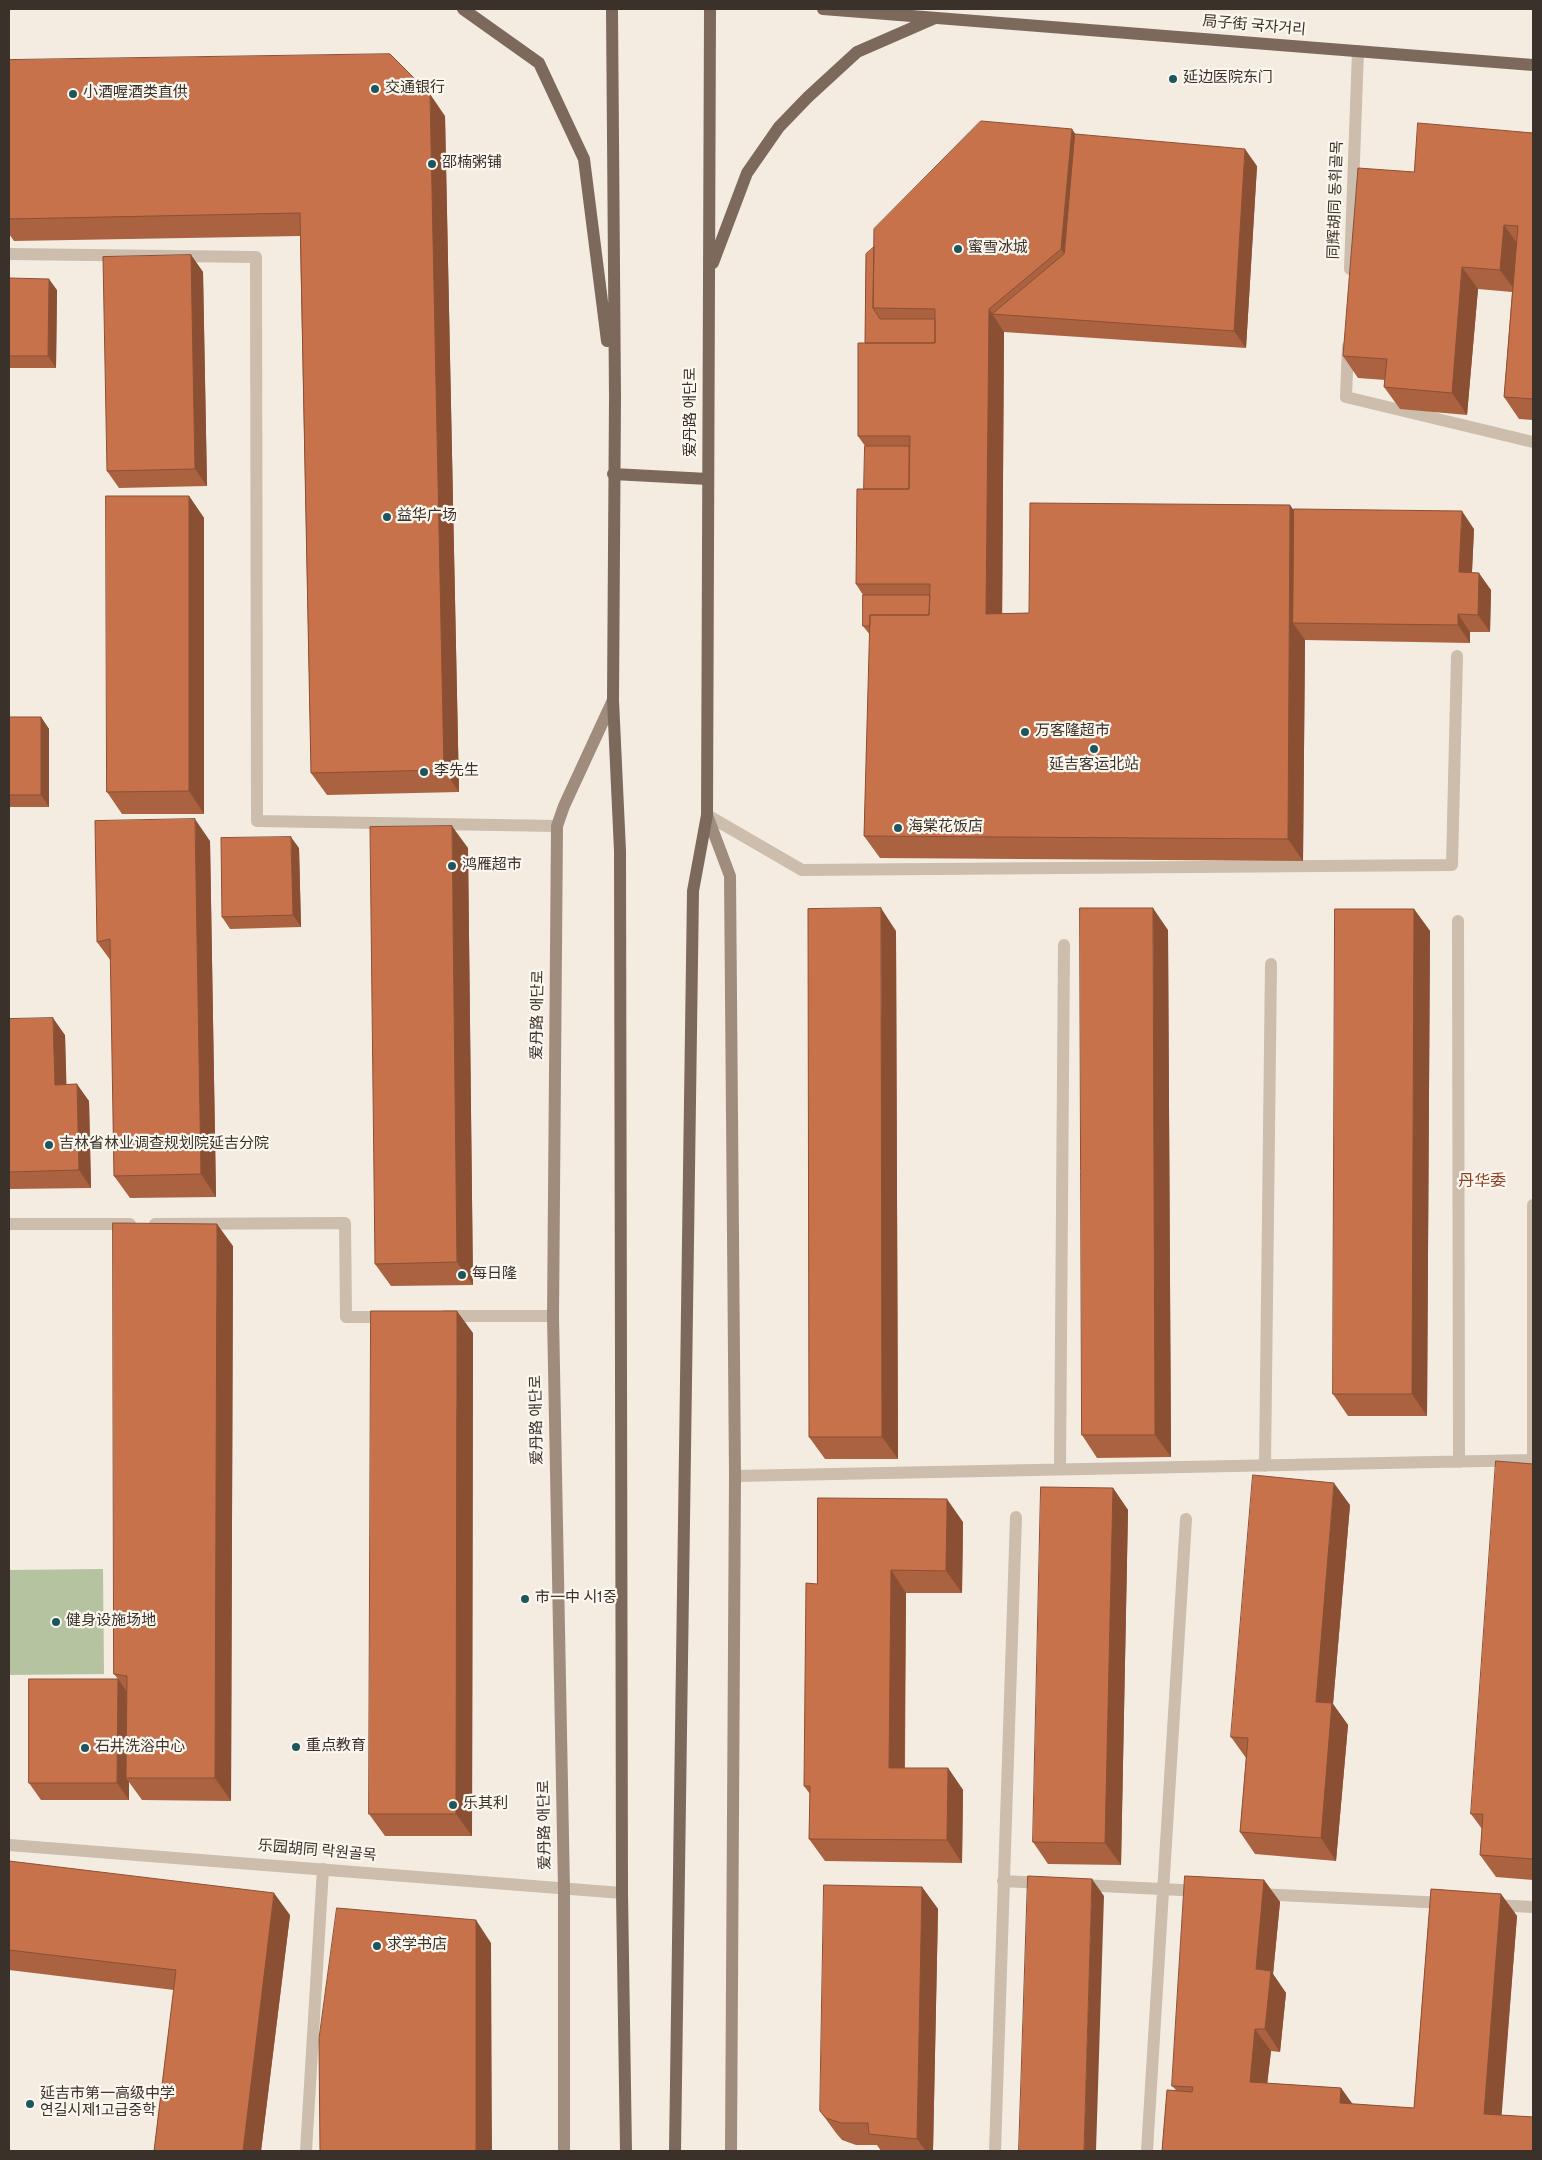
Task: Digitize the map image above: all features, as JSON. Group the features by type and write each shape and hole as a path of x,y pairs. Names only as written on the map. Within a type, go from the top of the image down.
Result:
{"main road":[{"path":"463,9 539,63 584,159 615,398"},
{"name":"爱丹路 애단로","path":"612,9 615,398 613,700 620,850 622,1893 626,2151"},
{"name":"爱丹路 애단로","path":"675,2151 693,891 707,815 710,9"},
{"name":"局子街 국자거리","path":"824,9 1533,65"},
{"path":"709,272 747,172 779,127 808,97 857,52 936,18"},
{"path":"614,474 708,479"}],"street":[{"name":"同辉胡同 동휘골목","path":"1350,278 1358,51"},
{"path":"9,254 256,256 257,821 557,826"},
{"path":"1348,338 1346,397 1533,442"},
{"path":"707,815 802,870 1452,864 1457,656"},
{"name":"爱丹路 애단로","path":"564,2151 564,1889 553,1316 557,826 564,806 613,700"},
{"name":"爱丹路 애단로","path":"707,815 730,876 735,1476 731,2151"},
{"path":"1458,921 1459,1462"},
{"path":"1060,1469 1064,946"},
{"path":"1265,1466 1271,964"},
{"path":"735,1476 1533,1460 1533,1205"},
{"path":"9,1224 345,1223 346,1317 405,1316"},
{"path":"434,1316 553,1316"},
{"path":"995,2151 1016,1517"},
{"path":"1147,2151 1186,1519"},
{"name":"乐园胡同 락원골목","path":"9,1845 622,1893"},
{"path":"306,2151 323,1869"},
{"path":"1004,1881 1212,1892"},
{"path":"1241,1893 1455,1904"},
{"path":"1485,1905 1533,1907"}],"green space":[{"name":"健身设施场地","path":"103,1569 104,1674 9,1675 9,1570"}],"building":[{"name":"益华广场","path":"390,54 430,94 444,770 311,773 300,213 9,219 9,60"},
{"path":"981,121 1072,129 1061,249 989,309 986,614 1029,613 1030,503 1290,505 1288,839 864,836 870,615 929,615 930,584 856,584 857,489 909,489 910,436 858,436 858,343 935,343 935,309 873,308 874,229"},
{"path":"1418,123 1533,133 1533,399 1504,397 1518,226 1504,225 1500,270 1462,267 1452,393 1384,387 1387,359 1343,356 1358,168 1414,172"},
{"path":"1075,134 1245,149 1234,331 992,314 1064,254"},
{"path":"874,247 873,308 880,319 935,319 935,343 865,343 866,254"},
{"path":"191,255 195,469 107,471 103,257"},
{"path":"9,278 49,279 48,356 9,356"},
{"path":"865,446 909,446 909,489 864,489"},
{"path":"106,496 189,496 189,791 107,792"},
{"path":"1294,509 1462,511 1459,572 1479,573 1478,615 1458,614 1458,625 1293,623"},
{"path":"863,595 930,595 929,615 870,615 870,626 863,626"},
{"path":"9,717 41,717 41,795 9,795"},
{"path":"195,819 201,1174 114,1176 110,939 97,942 95,821"},
{"path":"452,826 457,1262 375,1264 370,827"},
{"path":"291,837 293,915 222,917 221,838"},
{"path":"881,908 882,1437 809,1437 808,909"},
{"path":"1080,908 1153,908 1155,1435 1082,1435"},
{"path":"1335,909 1414,909 1412,1394 1333,1394"},
{"name":"吉林省林业调查规划院延吉分院","path":"53,1018 55,1085 77,1084 79,1170 9,1172 9,1019"},
{"path":"113,1223 217,1224 215,1778 126,1778 127,1676 114,1674"},
{"path":"371,1311 457,1311 456,1814 369,1814"},
{"path":"1496,1461 1533,1464 1533,1859 1480,1855 1483,1814 1471,1814"},
{"path":"1253,1475 1334,1483 1316,1702 1332,1703 1321,1838 1240,1832 1248,1738 1231,1737"},
{"path":"1041,1487 1113,1488 1105,1843 1033,1842"},
{"path":"818,1498 947,1499 946,1571 891,1570 889,1768 948,1768 947,1840 809,1839 810,1786 804,1786 806,1583 817,1584"},
{"name":"石井洗浴中心","path":"29,1679 118,1679 117,1783 29,1783"},
{"path":"9,1861 274,1893 243,2151 154,2151 176,1970 9,1950"},
{"path":"1028,1876 1092,1879 1084,2151 1019,2151"},
{"path":"1185,1876 1264,1880 1256,1969 1271,1971 1265,2029 1255,2029 1250,2082 1341,2088 1340,2103 1414,2108 1431,1889 1501,1894 1484,2114 1533,2117 1533,2151 1162,2151 1167,2090 1192,2092 1193,2087 1172,2086"},
{"path":"824,1885 922,1887 917,2139 869,2134 868,2123 841,2123 826,2118 820,2111"},
{"path":"337,1908 476,1920 476,2151 320,2151 319,2039"}],"place":[{"name":"延边医院东门","path":"1173,79"},
{"name":"交通银行","path":"375,89"},
{"name":"小酒喔酒类直供","path":"73,94"},
{"name":"邵楠粥铺","path":"432,164"},
{"name":"蜜雪冰城","path":"958,249"},
{"name":"益华广场","path":"387,517"},
{"name":"万客隆超市","path":"1025,732"},
{"name":"延吉客运北站","path":"1094,749"},
{"name":"李先生","path":"424,772"},
{"name":"海棠花饭店","path":"898,828"},
{"name":"鸿雁超市","path":"452,866"},
{"name":"吉林省林业调查规划院延吉分院","path":"49,1145"},
{"name":"每日隆","path":"462,1275"},
{"name":"市一中 시1중","path":"525,1599"},
{"name":"健身设施场地","path":"56,1622"},
{"name":"重点教育","path":"296,1747"},
{"name":"石井洗浴中心","path":"85,1748"},
{"name":"乐其利","path":"453,1805"},
{"name":"求学书店","path":"377,1946"},
{"name":"延吉市第一高级中学 연길시제1고급중학","path":"30,2104"}],"district":[{"name":"丹华委","path":"1482,1183"}]}
